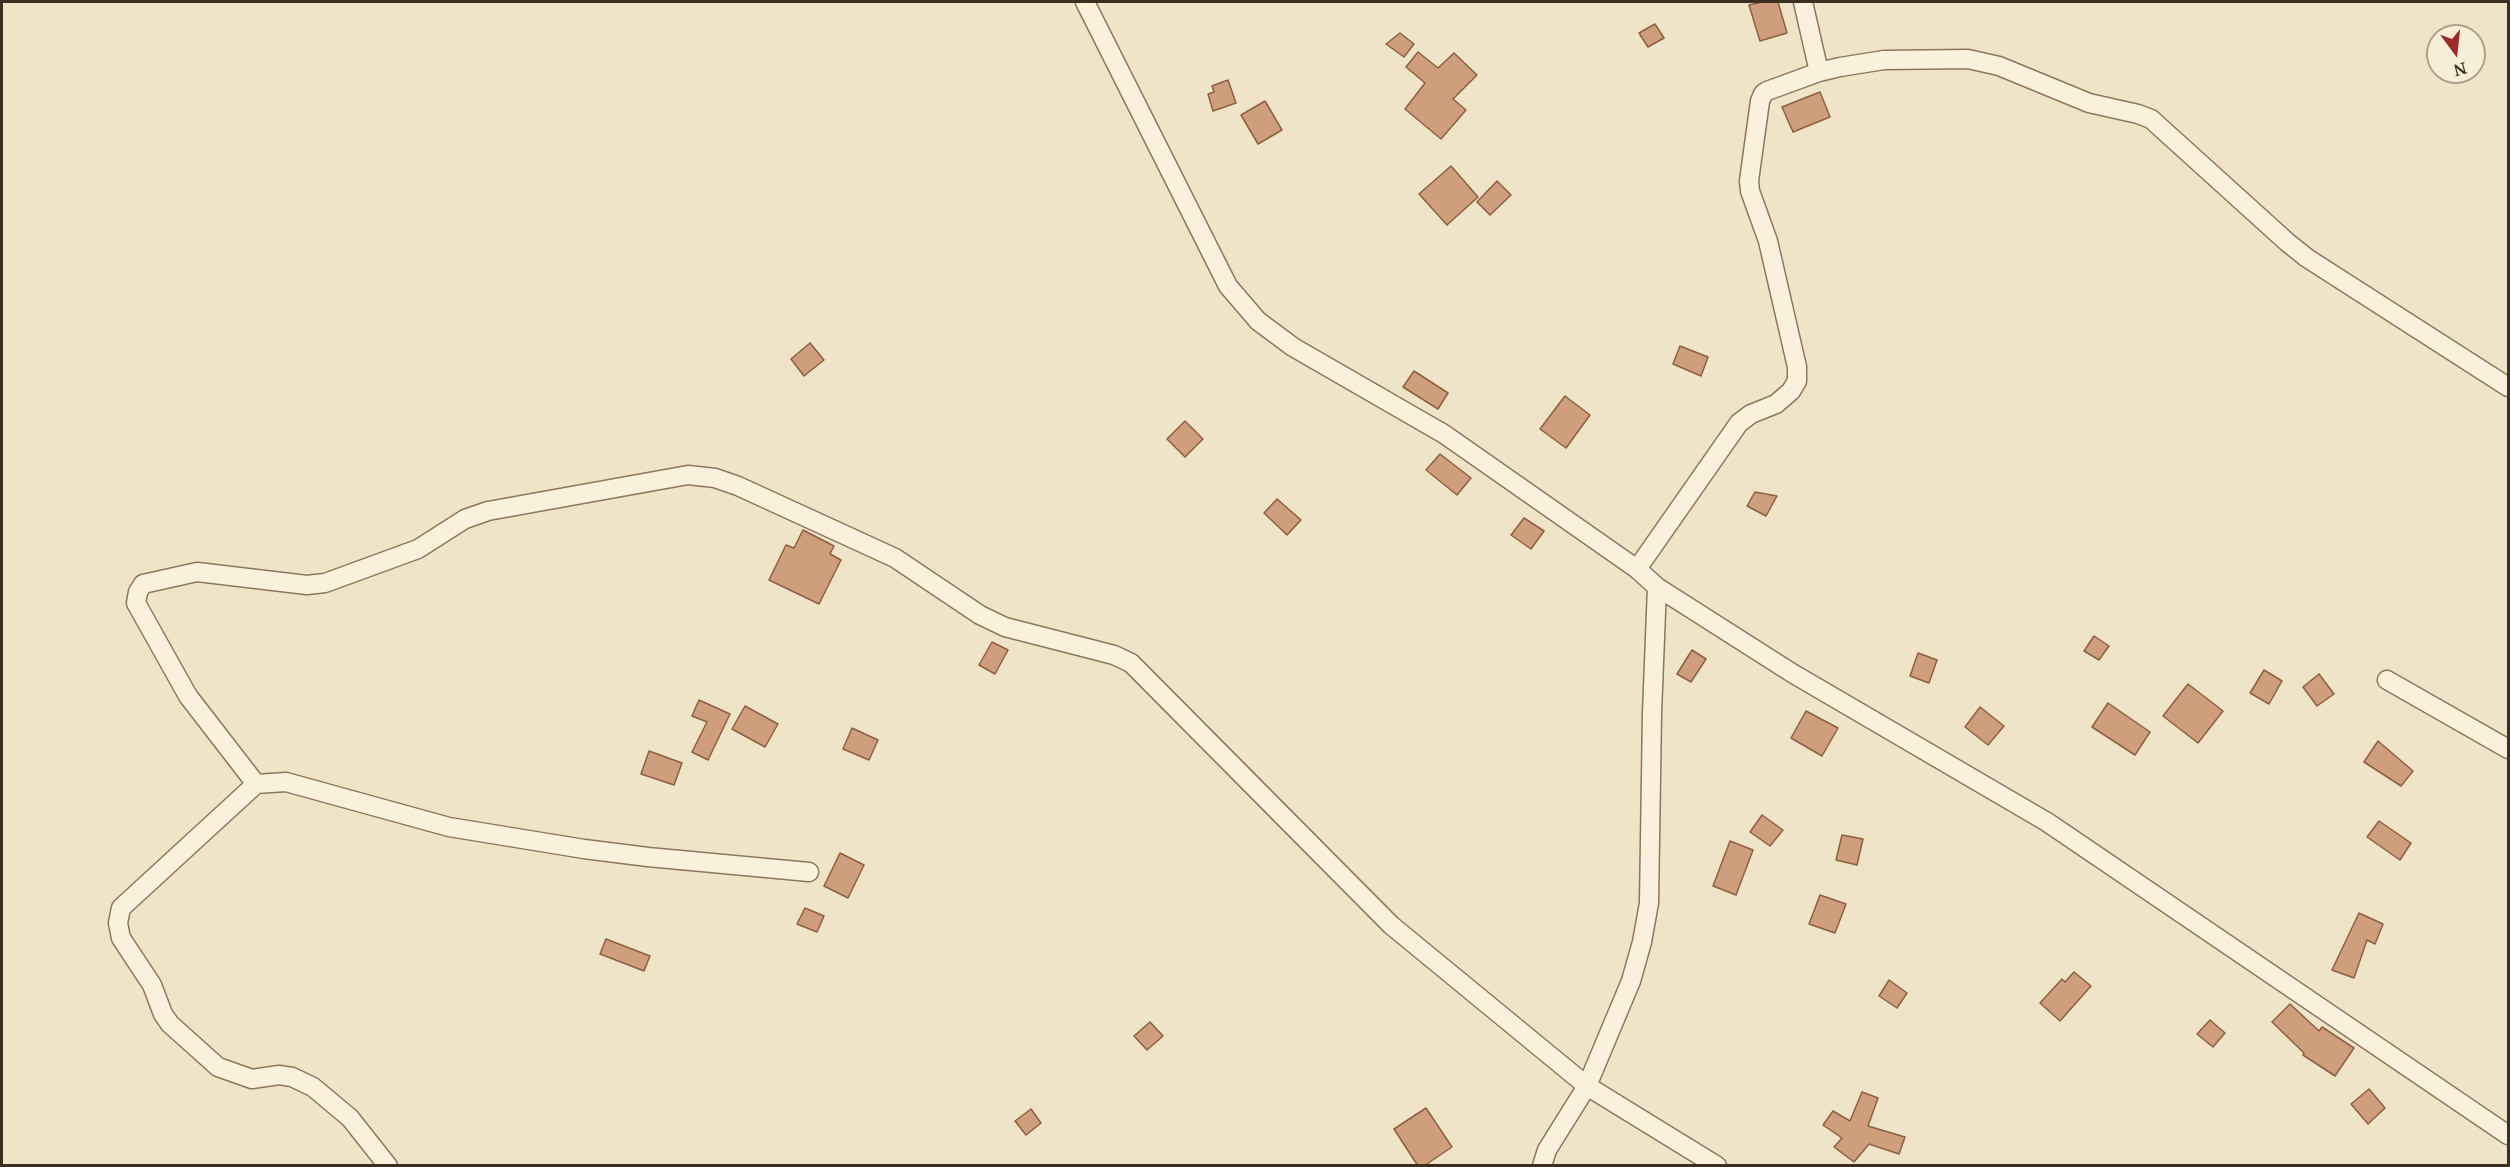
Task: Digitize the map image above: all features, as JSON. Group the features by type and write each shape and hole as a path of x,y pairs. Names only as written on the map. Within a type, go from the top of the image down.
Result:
{"street":[{"path":"1085,2 1228,286 1258,321 1310,357 1444,435 1637,569 1657,587 1792,673 2047,822 2508,1135"},
{"path":"1803,2 1819,72"},
{"path":"1637,569 1739,423 1751,414 1776,404 1791,391 1797,381 1797,367 1768,241 1750,191 1749,180 1760,101 1763,94 1819,72 1884,60 1968,59 1999,66 2089,103 2139,114 2151,119 2307,258 2508,387"},
{"path":"256,784 188,696 136,603 138,592 143,584 197,572 307,585 325,583 418,549 465,519 488,511 688,476 715,478 738,486 895,558 980,615 1005,627 1114,655 1131,663 1391,925 1587,1086 1717,1166"},
{"path":"1542,1166 1547,1150 1587,1086 1631,981 1642,942 1649,903 1652,713 1657,587"},
{"path":"2387,680 2508,749"},
{"path":"388,1166 350,1118 313,1087 292,1077 279,1075 252,1079 218,1067 170,1024 163,1014 152,985 121,938 118,923 121,908 256,784 286,782 449,827 584,849 809,872"}],"building":[{"path":"1778,2 1787,33 1760,41 1749,5"},
{"path":"1655,24 1664,38 1648,47 1639,33"},
{"path":"1400,33 1414,44 1404,57 1386,44"},
{"path":"1418,52 1438,68 1454,53 1477,75 1453,99 1466,110 1441,139 1405,109 1425,83 1406,67"},
{"path":"1228,80 1236,103 1213,111 1208,94 1214,92 1212,86"},
{"path":"1820,92 1830,117 1793,132 1782,107"},
{"path":"1265,101 1282,130 1258,144 1241,115"},
{"path":"1451,166 1478,197 1447,225 1419,194"},
{"path":"1497,181 1511,195 1490,215 1477,202"},
{"path":"810,343 824,360 804,376 791,359"},
{"path":"1680,346 1708,357 1701,376 1673,364"},
{"path":"1414,371 1448,393 1438,409 1403,387"},
{"path":"1565,396 1590,415 1566,448 1540,429"},
{"path":"1185,421 1203,439 1185,457 1167,439"},
{"path":"1440,454 1471,478 1457,495 1426,470"},
{"path":"1755,492 1777,496 1766,516 1747,506"},
{"path":"1277,499 1301,520 1287,535 1264,513"},
{"path":"1524,518 1544,531 1531,549 1511,535"},
{"path":"803,530 834,546 830,554 841,560 819,604 769,580 786,545 794,548"},
{"path":"2094,636 2109,646 2099,660 2084,651"},
{"path":"992,642 1008,650 995,674 979,665"},
{"path":"1692,650 1706,659 1691,682 1677,674"},
{"path":"1918,653 1937,660 1929,683 1910,676"},
{"path":"2264,670 2282,681 2269,704 2250,693"},
{"path":"2319,674 2334,694 2317,706 2303,687"},
{"path":"2188,684 2223,711 2198,743 2163,716"},
{"path":"699,700 730,714 708,760 692,752 707,722 692,716"},
{"path":"2108,703 2150,732 2135,755 2092,727"},
{"path":"745,706 778,724 765,747 732,729"},
{"path":"1980,707 2004,726 1988,745 1965,727"},
{"path":"1806,711 1838,728 1822,756 1791,738"},
{"path":"852,728 878,740 869,760 843,749"},
{"path":"2378,741 2413,771 2401,786 2364,762"},
{"path":"649,751 682,763 674,785 641,774"},
{"path":"1762,815 1783,830 1770,846 1750,832"},
{"path":"2379,821 2411,843 2400,860 2367,837"},
{"path":"1842,835 1863,839 1857,865 1836,860"},
{"path":"1730,841 1753,850 1736,895 1713,886"},
{"path":"840,853 864,865 848,898 824,886"},
{"path":"1820,895 1846,904 1835,933 1809,924"},
{"path":"805,908 824,916 817,932 797,924"},
{"path":"2359,913 2383,924 2375,944 2367,940 2354,978 2332,970"},
{"path":"606,939 650,956 644,971 600,954"},
{"path":"2074,972 2091,986 2060,1021 2040,1003 2062,979 2065,982"},
{"path":"1889,980 1907,993 1897,1008 1879,996"},
{"path":"2290,1004 2319,1031 2322,1027 2354,1048 2335,1076 2303,1055 2304,1053 2272,1022"},
{"path":"2210,1020 2225,1033 2213,1047 2197,1034"},
{"path":"1150,1022 1163,1036 1147,1050 1134,1036"},
{"path":"2369,1089 2385,1108 2368,1124 2351,1104"},
{"path":"1862,1092 1878,1098 1868,1126 1905,1137 1899,1154 1869,1144 1854,1162 1834,1147 1842,1138 1823,1125 1833,1111 1850,1121"},
{"path":"1426,1108 1452,1147 1424,1166 1418,1166 1394,1129"},
{"path":"1031,1109 1041,1123 1026,1135 1015,1121"}]}
